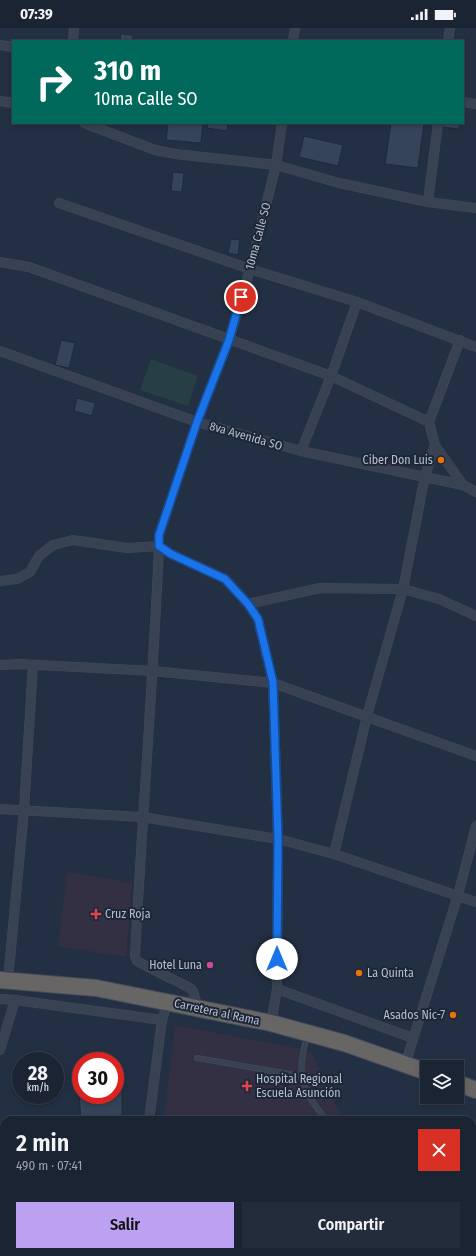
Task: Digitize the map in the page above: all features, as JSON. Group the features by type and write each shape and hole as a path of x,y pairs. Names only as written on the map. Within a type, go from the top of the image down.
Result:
{"highway":[{"name":"Carretera al Rama","path":"4,980 96,988 271,1024 344,1043 420,1069"},
{"path":"464,1086 476,1090"}],"street":[{"path":"72,40 74,28"},
{"path":"293,40 295,28"},
{"path":"448,40 450,28"},
{"path":"0,46 12,47"},
{"path":"0,101 12,103"},
{"path":"464,102 476,104"},
{"path":"87,124 155,150 175,154 276,165 339,183 428,202 476,208"},
{"name":"10ma Calle SO","path":"198,1009 193,991 190,988 142,964 137,961 135,956 142,817 153,671 159,535 197,422 229,340 250,269 276,165 282,124"},
{"path":"428,202 438,124"},
{"path":"59,203 250,269 357,302 476,347"},
{"path":"0,262 29,267 330,376 429,422"},
{"path":"301,451 357,302"},
{"path":"460,340 429,422 435,445 463,485"},
{"name":"8va Avenida SO","path":"0,350 197,422 301,451 463,485 476,492"},
{"path":"334,854 367,716 403,589 425,476 435,445"},
{"path":"0,581 18,579 30,572 39,556 53,545 73,540 127,548 159,546 171,554 225,579 248,604 258,619 273,682 278,839 277,989 271,1024"},
{"path":"248,604 320,588 403,589 439,598 476,616"},
{"path":"0,665 33,665 153,671 273,682 476,756"},
{"path":"4,980 24,810 33,665"},
{"path":"0,809 142,817 278,839 334,854 476,902"},
{"path":"406,1064 458,896 476,826"},
{"path":"277,989 413,1038"},
{"path":"0,999 162,1020"},
{"path":"0,1050 15,1000"},
{"path":"150,1116 162,1020 168,1002"}],"lane":[{"path":"307,1033 302,1055 301,1076 305,1089 323,1116"},
{"path":"197,1058 301,1076"}],"shaded area":[{"name":"Cruz Roja","path":"67,872 132,883 126,957 58,946"},
{"name":"Hospital Regional Escuela Asunción","path":"175,1025 311,1051 340,1116 164,1116"}],"green space":[{"path":"151,359 198,376 188,406 140,390"}],"building":[{"path":"121,34 133,35 132,40 120,40"},
{"path":"168,124 203,124 201,143 166,140"},
{"path":"208,124 228,124 227,131 207,128"},
{"path":"391,124 424,124 418,168 385,164"},
{"path":"443,124 460,124 459,129 443,127"},
{"path":"304,136 343,145 338,166 299,157"},
{"path":"173,172 184,173 182,192 171,191"},
{"path":"231,239 240,240 238,255 228,253"},
{"path":"61,340 75,343 69,368 55,365"},
{"path":"77,398 95,403 92,416 74,411"},
{"path":"80,1104 122,1104 122,1116 81,1116"}],"place":[{"name":"Ciber Don Luis","path":"441,460"},
{"name":"Cruz Roja","path":"96,914"},
{"name":"Hotel Luna","path":"210,965"},
{"name":"La Quinta","path":"359,973"},
{"name":"Asados Nic-7","path":"453,1015"},
{"name":"Hospital Regional Escuela Asunción","path":"247,1086"}],"route":[{"path":"241,297 229,340 197,422 159,535 159,546 171,554 225,579 248,604 258,619 273,682 278,839 277,959"}]}
